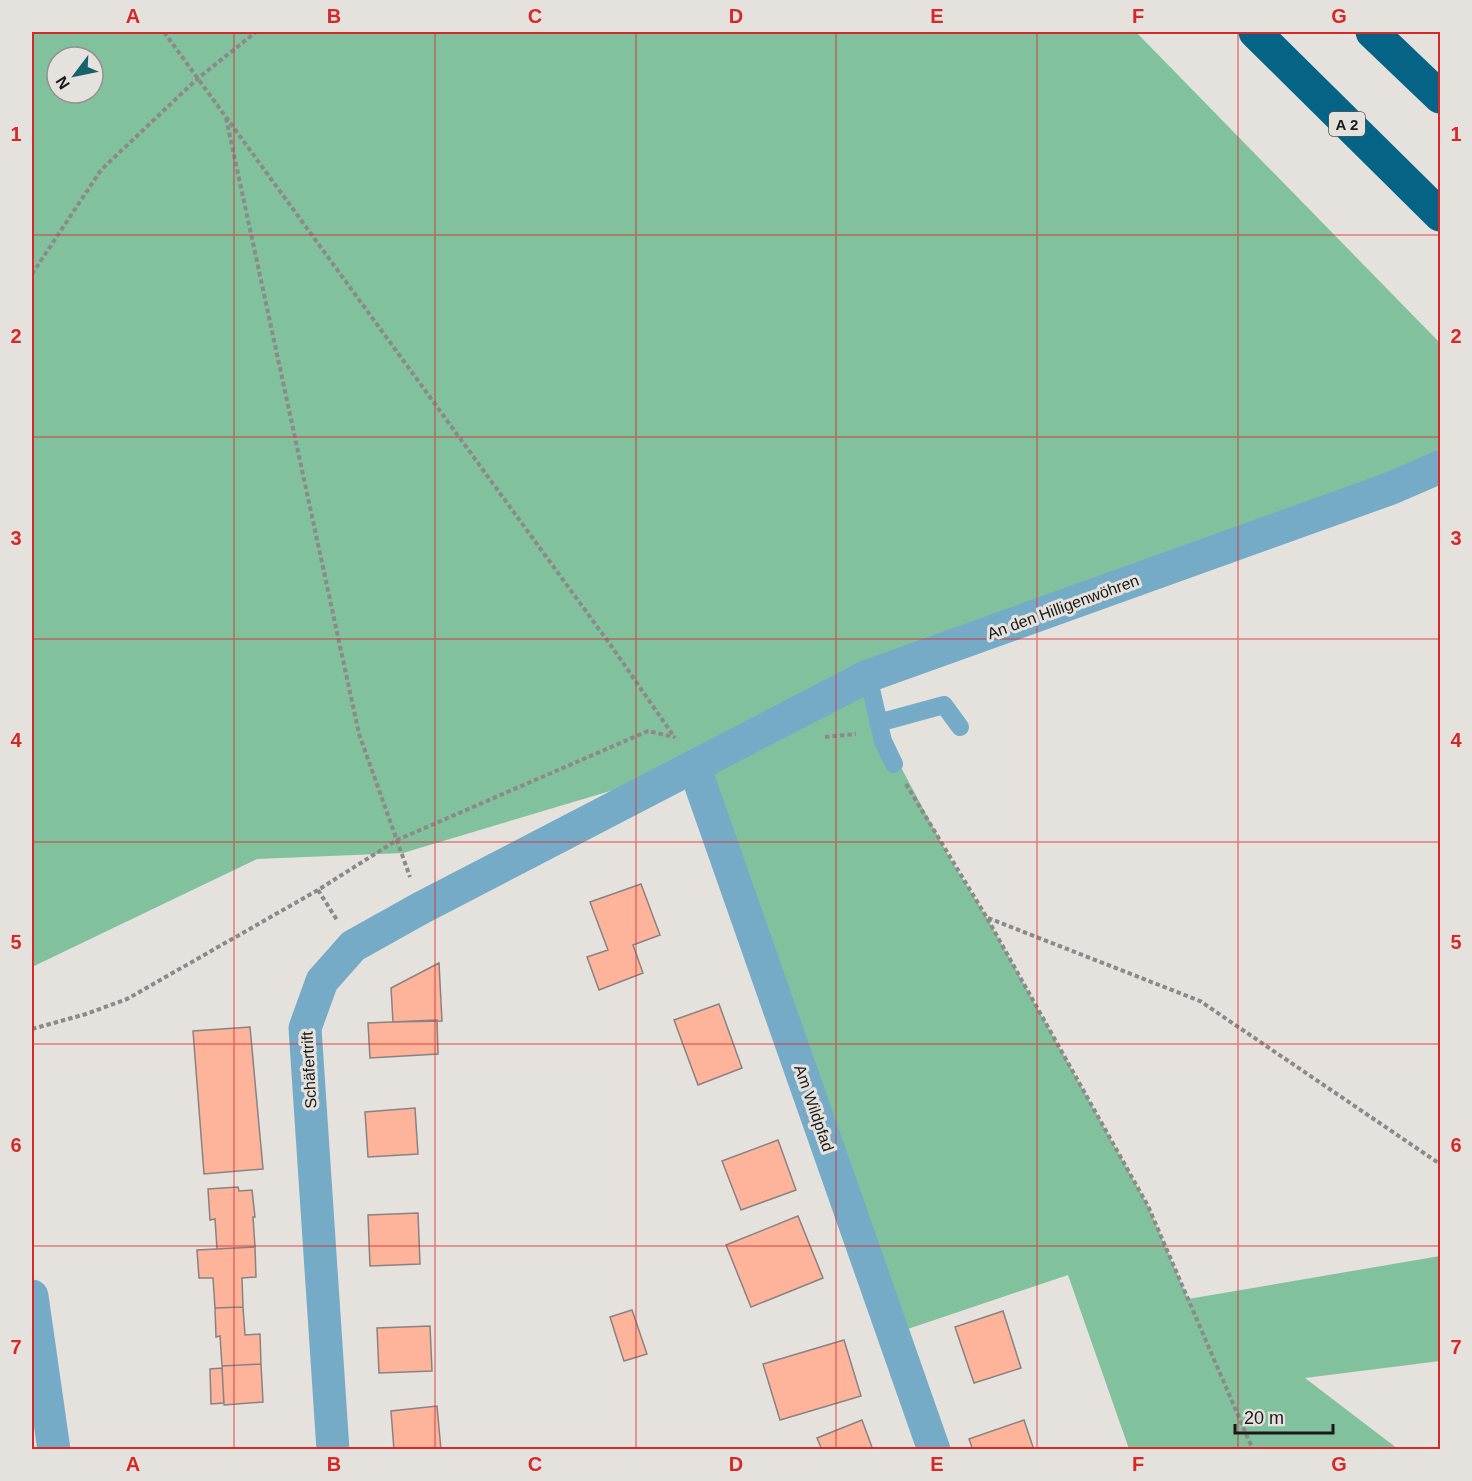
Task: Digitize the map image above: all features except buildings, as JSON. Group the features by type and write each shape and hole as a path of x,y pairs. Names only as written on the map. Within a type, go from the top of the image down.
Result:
{"highway":[{"name":"A 2","path":"1254,32 1440,215"},
{"path":"1372,32 1440,97"}],"street":[{"name":"An den Hilligenwöhren","path":"694,766 868,676 1389,489 1440,467"},
{"name":"Schäfertrift","path":"329,1449 305,1028 322,981 353,946 421,908 694,766"},
{"name":"Am Wildpfad","path":"694,766 934,1449"},
{"path":"32,1296 54,1449"}],"lane":[{"path":"868,676 883,741 894,764"},
{"path":"878,723 944,705 960,727"}],"path":[{"path":"164,32 612,647 694,766"},
{"path":"32,274 101,170 197,79 256,32"},
{"path":"225,115 359,734 421,908"},
{"path":"32,1029 86,1014 127,999 318,890 397,840 648,731 674,737"},
{"path":"894,764 987,918 1148,1206 1253,1449"},
{"path":"987,918 1200,1001 1440,1164"}],"green space":[{"path":"32,32 1136,32 1440,343 1440,467 868,676 896,758 949,857 987,918 1148,1206 1188,1299 1440,1256 1440,1361 1305,1378 1398,1449 1129,1449 1068,1275 893,1334 694,766 403,853 257,859 32,967"}]}
